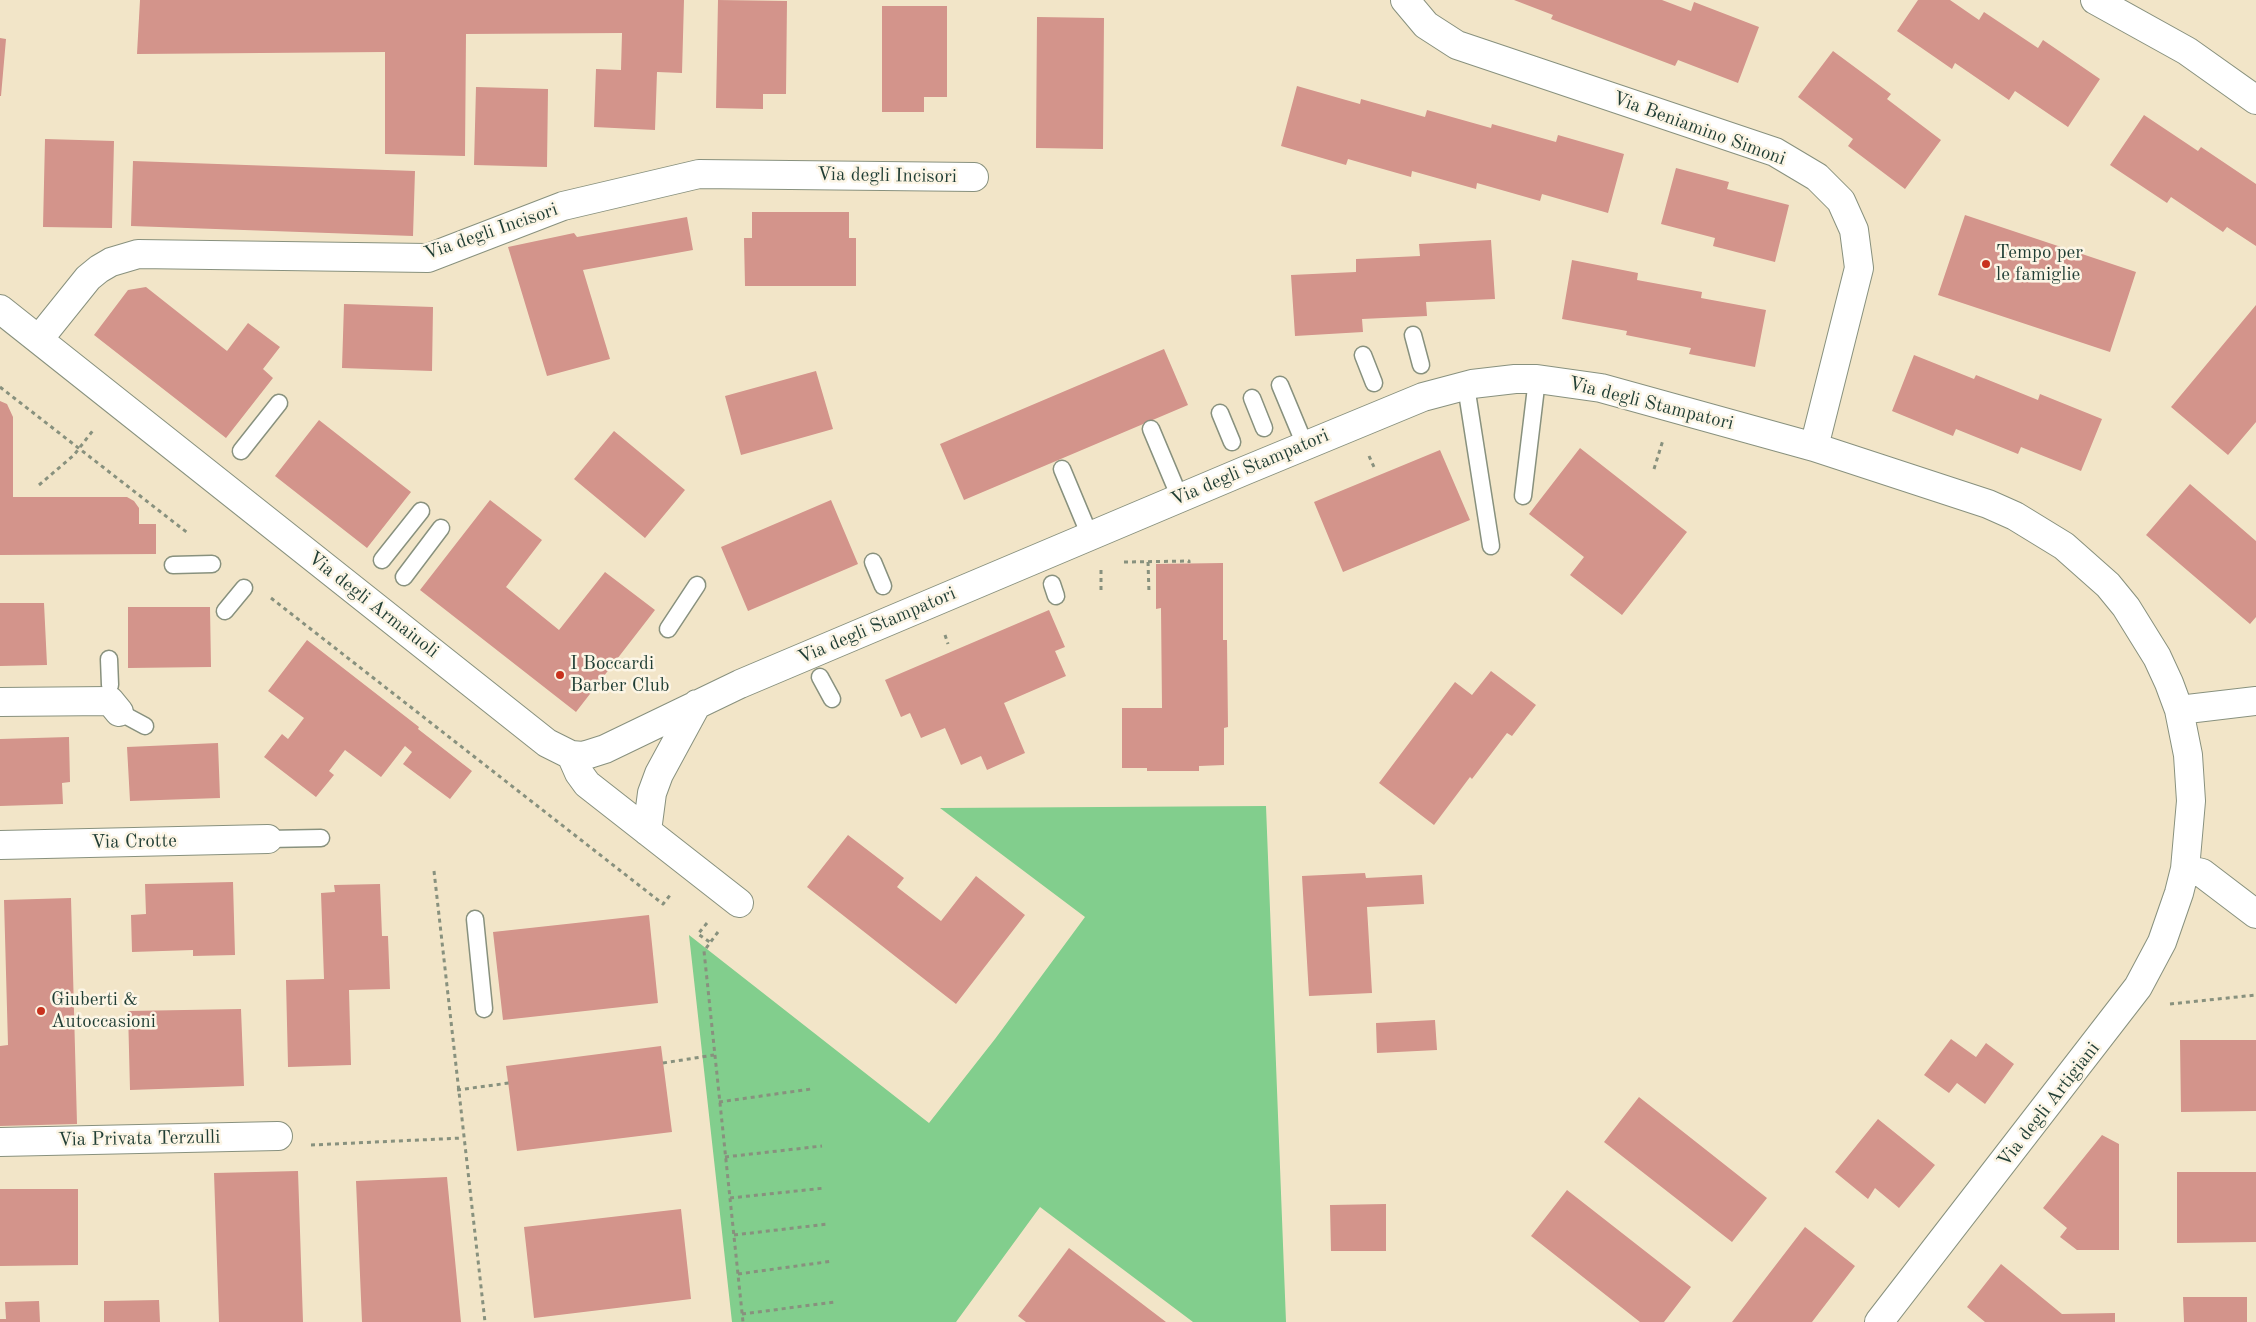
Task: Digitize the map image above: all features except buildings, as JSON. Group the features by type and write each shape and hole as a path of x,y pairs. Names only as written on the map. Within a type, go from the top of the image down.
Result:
{"street":[{"name":"Via Beniamino Simoni","path":"1405,0 1426,25 1457,45 1774,152 1817,177 1841,200 1854,230 1859,268 1814,447"},
{"path":"2095,0 2187,50 2256,100"},
{"name":"Via degli Incisori","path":"39,339 88,278 111,262 138,254 428,258 563,206 699,174 974,177"},
{"name":"Via degli Armaiuoli","path":"0,309 547,743 571,755"},
{"name":"Via degli Stampatori","path":"571,755 583,756 600,752 740,684 1422,397 1501,380 1537,379 1601,388 1814,447 1988,504 2015,516 2064,546 2108,585 2132,615 2157,656 2179,710"},
{"path":"0,702 113,700"},
{"path":"2179,710 2256,701"},
{"path":"647,831 652,793 659,774 697,704"},
{"name":"Via degli Artigiani","path":"1879,1322 2138,987 2162,942 2179,894 2185,869 2190,824 2188,755 2179,710"},
{"path":"571,755 579,773 587,784 739,903"},
{"name":"Via Crotte","path":"0,844 268,839"},
{"path":"2185,869 2202,873 2256,914"},
{"name":"Via Privata Terzulli","path":"0,1142 278,1136"}],"lane":[{"path":"1413,335 1421,364"},
{"path":"1362,355 1374,383"},
{"path":"1523,496 1537,379"},
{"path":"1280,386 1305,445"},
{"path":"1466,386 1491,546"},
{"path":"1252,398 1264,428"},
{"path":"241,451 280,402"},
{"path":"1220,413 1232,442"},
{"path":"1151,429 1180,498"},
{"path":"1062,470 1090,536"},
{"path":"382,560 421,511"},
{"path":"404,577 441,528"},
{"path":"873,562 883,586"},
{"path":"173,565 212,564"},
{"path":"668,629 697,586"},
{"path":"225,611 244,588"},
{"path":"109,659 113,700 145,726"},
{"path":"820,677 832,700"},
{"path":"268,839 321,838"},
{"path":"475,919 484,1009"}],"path":[{"path":"0,387 195,539"},
{"path":"1654,469 1663,438"},
{"path":"39,485 74,455"},
{"path":"1121,562 1189,561 1189,563"},
{"path":"1148,562 1149,593"},
{"path":"1100,567 1101,592"},
{"path":"265,594 664,904 673,892"},
{"path":"434,871 462,1138 484,1322"},
{"path":"739,903 704,952 743,1322"},
{"path":"709,921 698,934 710,943"},
{"path":"2168,1004 2256,995"},
{"path":"663,1062 714,1055"},
{"path":"457,1090 509,1083"},
{"path":"719,1102 811,1089"},
{"path":"278,1136 279,1146 462,1138"},
{"path":"725,1157 822,1146"},
{"path":"730,1198 825,1188"},
{"path":"734,1236 828,1224"},
{"path":"738,1274 833,1261"},
{"path":"742,1314 835,1302"}],"green space":[{"path":"1266,806 1286,1322 1193,1322 1040,1207 956,1322 732,1322 689,935 929,1123 995,1039 1085,917 940,808"}],"place":[{"name":"Tempo per le famiglie","path":"1986,264"},
{"name":"I Boccardi Barber Club","path":"560,675"},
{"name":"Giuberti & Autoccasioni","path":"41,1011"}]}
